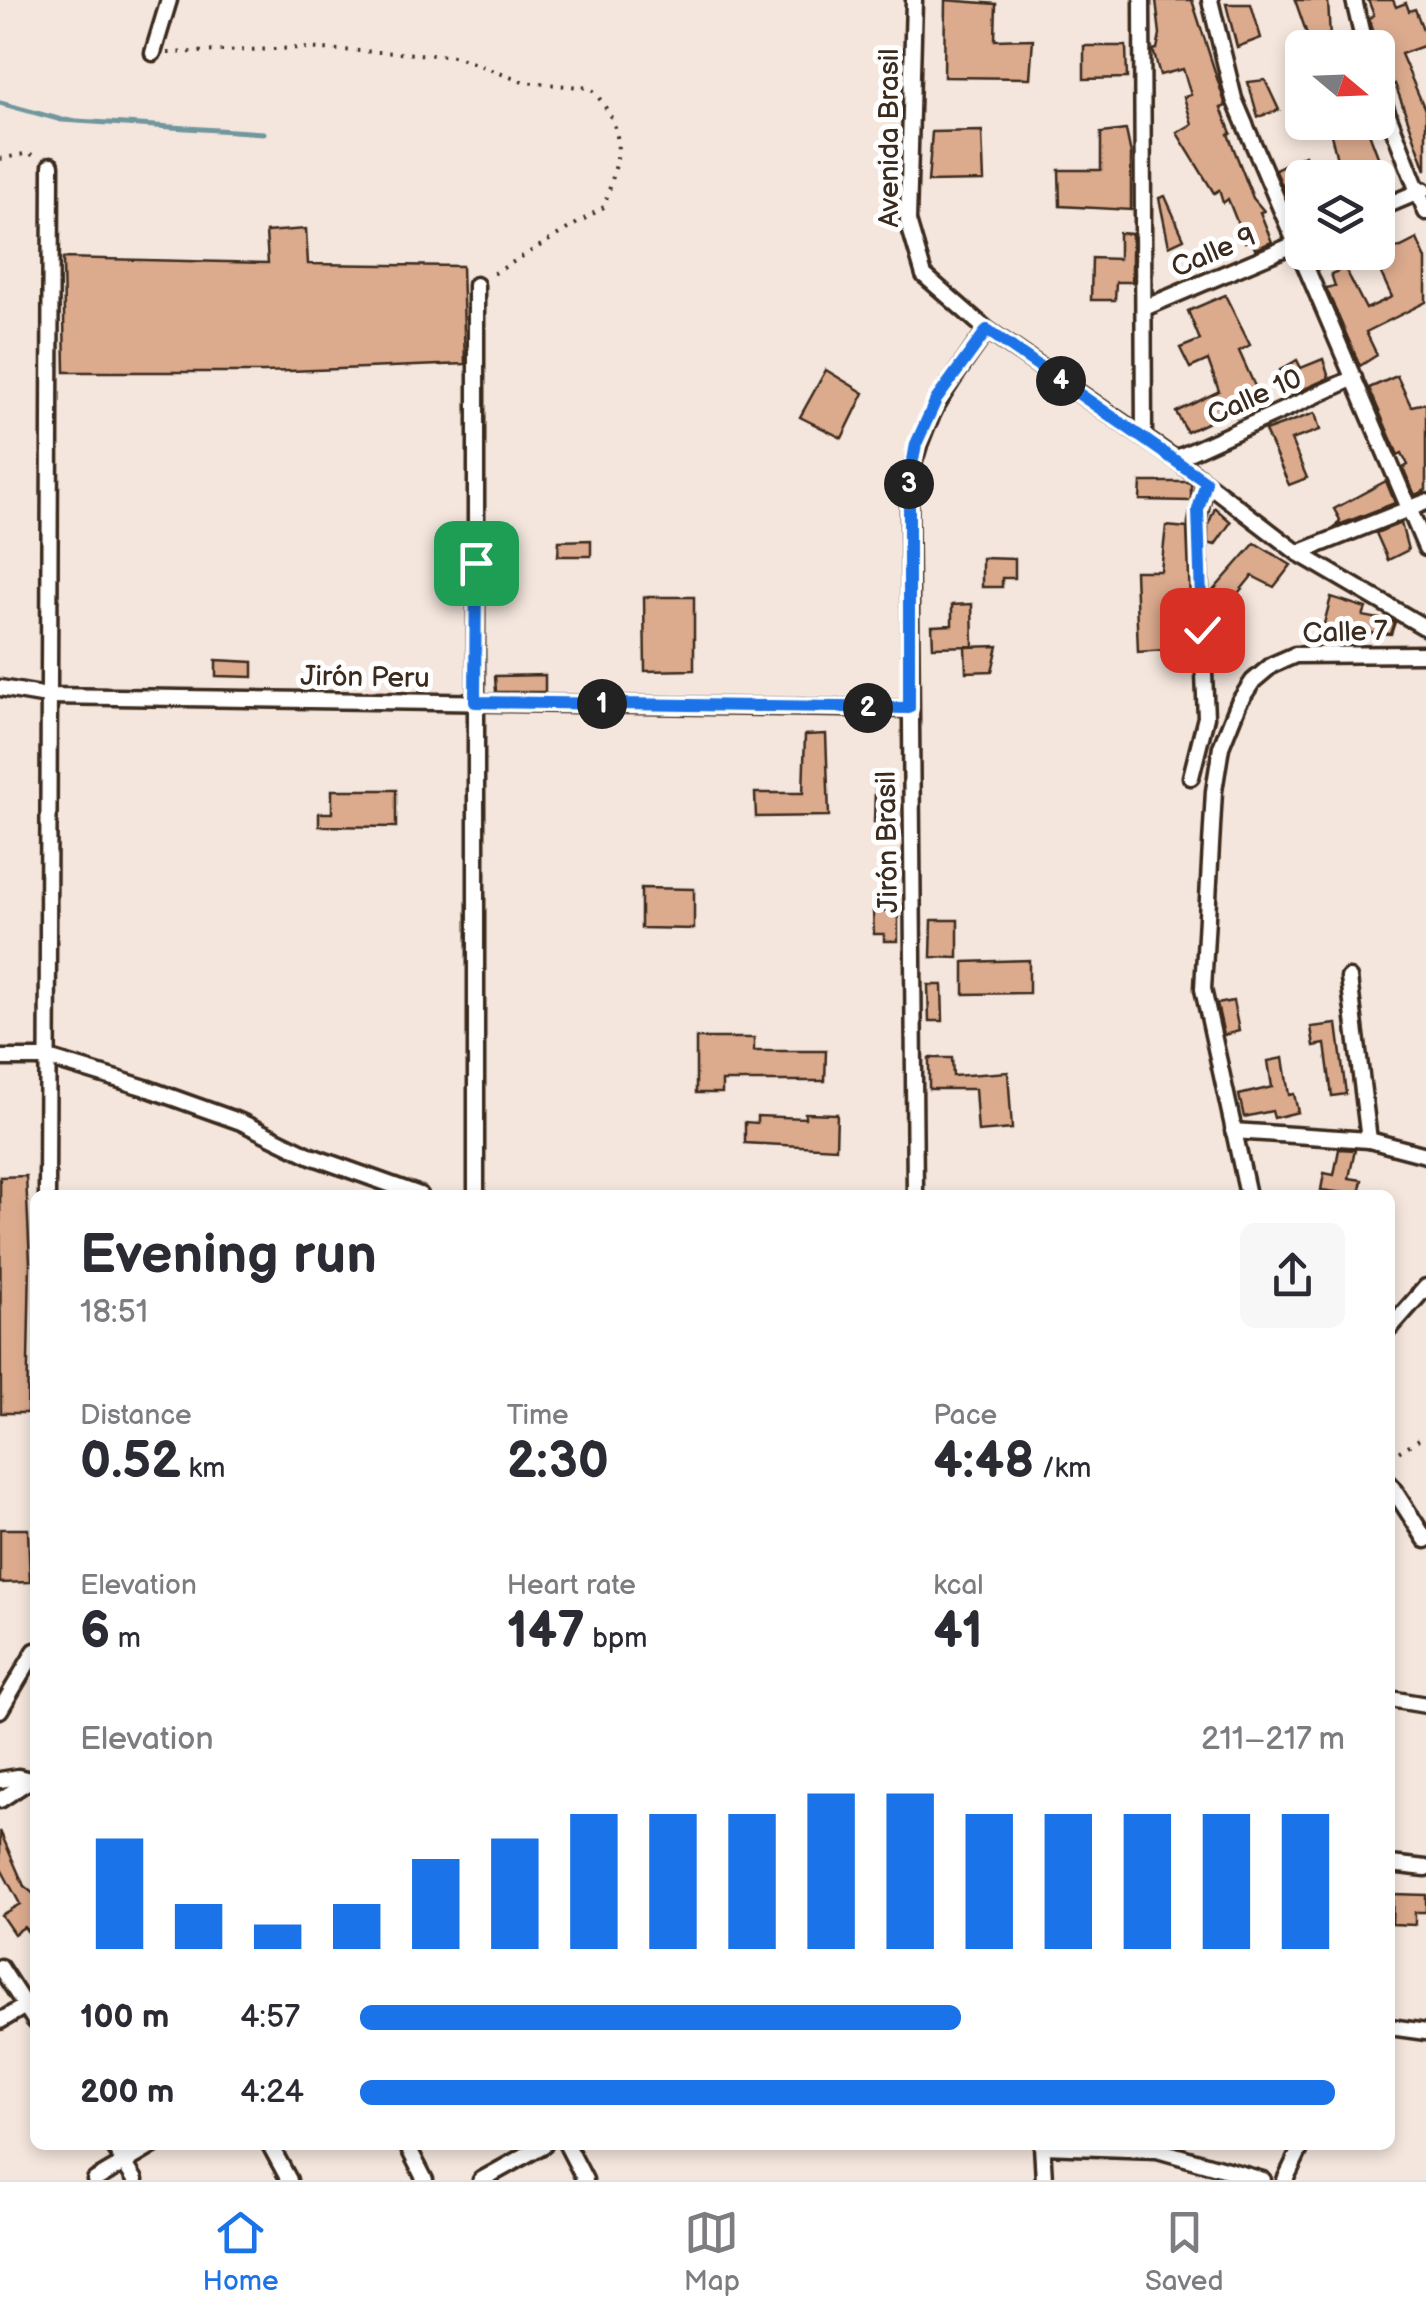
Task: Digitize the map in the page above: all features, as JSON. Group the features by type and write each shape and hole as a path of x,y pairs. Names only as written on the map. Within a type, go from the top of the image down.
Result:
{"street":[{"path":"153,53 170,0"},
{"name":"Avenida Brasil","path":"914,0 908,221 924,275 987,330"},
{"path":"1142,0 1144,438"},
{"path":"1210,0 1234,100 1285,211"},
{"path":"1354,0 1361,30"},
{"path":"1395,127 1422,190 1426,212"},
{"path":"48,1190 51,165"},
{"path":"1395,202 1422,190"},
{"name":"Calle 9","path":"1144,308 1285,248"},
{"path":"1310,270 1426,548"},
{"path":"476,285 476,1190"},
{"path":"987,330 1175,459 1298,553 1426,628"},
{"name":"Jirón Brasil","path":"915,1190 909,482 916,444 936,400 987,330"},
{"name":"Calle 10","path":"1175,459 1354,378"},
{"path":"1191,777 1206,717 1197,524 1206,482"},
{"path":"1298,553 1426,502"},
{"name":"Calle 7","path":"1247,1190 1203,989 1214,790 1221,746 1253,681 1272,664 1295,655 1426,654"},
{"name":"Jirón Peru","path":"0,688 47,696 909,708"},
{"path":"1206,717 1234,716"},
{"path":"1348,978 1369,1140"},
{"path":"0,1058 48,1058 241,1122 311,1156 406,1190"},
{"path":"1233,1131 1369,1140 1426,1155"},
{"path":"1395,1321 1426,1287"},
{"path":"1395,1492 1426,1540"},
{"path":"0,1710 30,1659"},
{"path":"1395,1701 1426,1705"},
{"path":"0,1780 30,1778"},
{"path":"0,1800 30,1779"},
{"path":"1395,1865 1426,1868"},
{"path":"0,1967 30,2003 0,2021"},
{"path":"1395,2028 1426,2032"},
{"path":"116,2150 134,2180"},
{"path":"95,2180 145,2150"},
{"path":"273,2150 289,2180"},
{"path":"410,2150 425,2180"},
{"path":"482,2180 535,2150"},
{"path":"570,2150 585,2180"},
{"path":"1042,2150 1044,2180"},
{"path":"1157,2150 1262,2180"},
{"path":"1285,2180 1300,2150"}],"path":[{"path":"153,53 302,48 455,56 523,82 590,88 613,114 618,160 604,207 476,285"},
{"path":"0,159 30,153 51,165"},
{"path":"1395,1454 1426,1435"}],"building":[{"path":"945,0 996,4 995,40 1033,39 1030,78 944,77"},
{"path":"1156,0 1192,0 1226,106 1221,108 1231,133 1228,134 1253,198 1264,211 1260,212 1272,242 1255,249 1251,240 1245,242 1228,199 1223,203 1219,190 1214,193 1177,133 1192,124 1184,97 1191,95 1183,69 1160,75 1153,50 1157,49 1160,34"},
{"path":"1295,0 1328,0 1330,30 1305,30"},
{"path":"1368,0 1393,0 1396,7 1406,3 1409,11 1415,9 1426,37 1426,45 1401,54 1426,112 1426,170 1395,84 1395,30 1373,30 1369,19 1374,15"},
{"path":"1226,4 1251,4 1261,38 1237,47"},
{"path":"1084,46 1126,46 1127,78 1084,79"},
{"path":"1265,80 1279,110 1258,117 1248,82"},
{"path":"1126,130 1131,154 1131,210 1060,206 1059,170 1101,170 1101,133"},
{"path":"982,131 984,181 928,182 932,132"},
{"path":"1332,140 1372,140 1379,160 1337,160"},
{"path":"1285,164 1285,192 1275,169"},
{"path":"1165,196 1184,239 1169,246 1159,198"},
{"path":"306,229 308,264 462,266 465,364 264,372 65,372 63,258 268,263 266,232"},
{"path":"1119,233 1132,234 1132,282 1116,282 1115,300 1091,300 1092,258 1119,259"},
{"path":"1417,239 1426,259 1426,302 1366,332 1377,355 1360,366 1326,288 1335,286 1331,274 1346,270 1366,309 1392,297 1379,270 1395,270 1395,248"},
{"path":"1225,295 1250,345 1239,351 1262,402 1236,417 1232,411 1187,432 1176,412 1219,391 1208,360 1190,368 1180,348 1200,340 1188,311"},
{"path":"1323,359 1329,378 1291,395 1280,370 1297,360 1301,368"},
{"path":"826,370 864,393 842,438 800,417"},
{"path":"1397,376 1411,406 1426,403 1426,490 1415,495 1403,468 1408,465 1402,453 1398,455 1369,388"},
{"path":"1315,413 1320,430 1291,440 1307,478 1289,485 1265,431"},
{"path":"1386,481 1395,503 1336,526 1340,520 1334,509"},
{"path":"1141,482 1187,482 1191,484 1191,501 1140,500"},
{"path":"1215,508 1231,522 1215,545 1208,543 1208,525"},
{"path":"1401,523 1408,550 1388,560 1376,533"},
{"path":"1166,526 1187,528 1192,648 1138,652 1135,571 1161,571"},
{"path":"591,540 591,556 558,556 559,541"},
{"path":"1255,543 1291,565 1274,587 1252,576 1230,603 1236,608 1220,624 1212,618 1211,593"},
{"path":"982,558 1015,559 1015,578 1002,578 1002,587 982,587"},
{"path":"644,597 694,597 694,670 645,671"},
{"path":"1331,597 1366,608 1363,616 1395,622 1391,634 1336,631 1324,624"},
{"path":"972,604 973,646 933,647 932,626 952,625 952,605"},
{"path":"998,646 992,671 966,672 965,647"},
{"path":"216,660 253,662 253,677 216,676"},
{"path":"545,675 545,692 496,692 495,676"},
{"path":"826,734 829,816 756,817 755,793 803,793 805,735"},
{"path":"875,789 895,789 894,823 874,822"},
{"path":"332,790 396,790 396,827 319,826 319,813 332,813"},
{"path":"641,888 694,889 694,929 641,928"},
{"path":"898,910 898,941 884,941 884,934 874,934 873,911"},
{"path":"932,920 958,920 958,958 931,957"},
{"path":"1029,960 1029,993 964,994 964,962"},
{"path":"928,985 942,985 943,1021 929,1021"},
{"path":"1233,1001 1239,1031 1224,1035 1217,1004"},
{"path":"1337,1024 1346,1094 1332,1096 1325,1044 1314,1046 1311,1027"},
{"path":"696,1038 754,1038 754,1051 826,1051 825,1081 722,1081 722,1093 696,1093"},
{"path":"929,1058 952,1058 953,1076 1008,1072 1012,1129 978,1132 975,1089 929,1089"},
{"path":"1283,1058 1289,1095 1294,1094 1298,1112 1274,1118 1272,1111 1244,1117 1239,1095 1272,1087 1268,1061"},
{"path":"805,1113 837,1114 836,1148 745,1143 745,1122 757,1123 757,1116 805,1118"},
{"path":"1339,1149 1355,1150 1349,1178 1362,1180 1360,1190 1321,1190 1324,1173 1334,1175"},
{"path":"26,1176 30,1262 27,1413 1,1413 0,1177"},
{"path":"0,1529 28,1529 30,1582 0,1583"},
{"path":"0,1831 24,1886 30,1891 30,1935 24,1927 14,1934 1,1915 20,1904 0,1867"},
{"path":"1395,1894 1426,1895 1426,1912 1415,1912 1415,1925 1395,1924"}],"waterway":[{"path":"0,103 62,120 264,133"}],"route":[{"path":"476,563 475,702 909,708 909,482 916,444 936,400 987,330 1206,482 1197,524 1202,630"}]}
